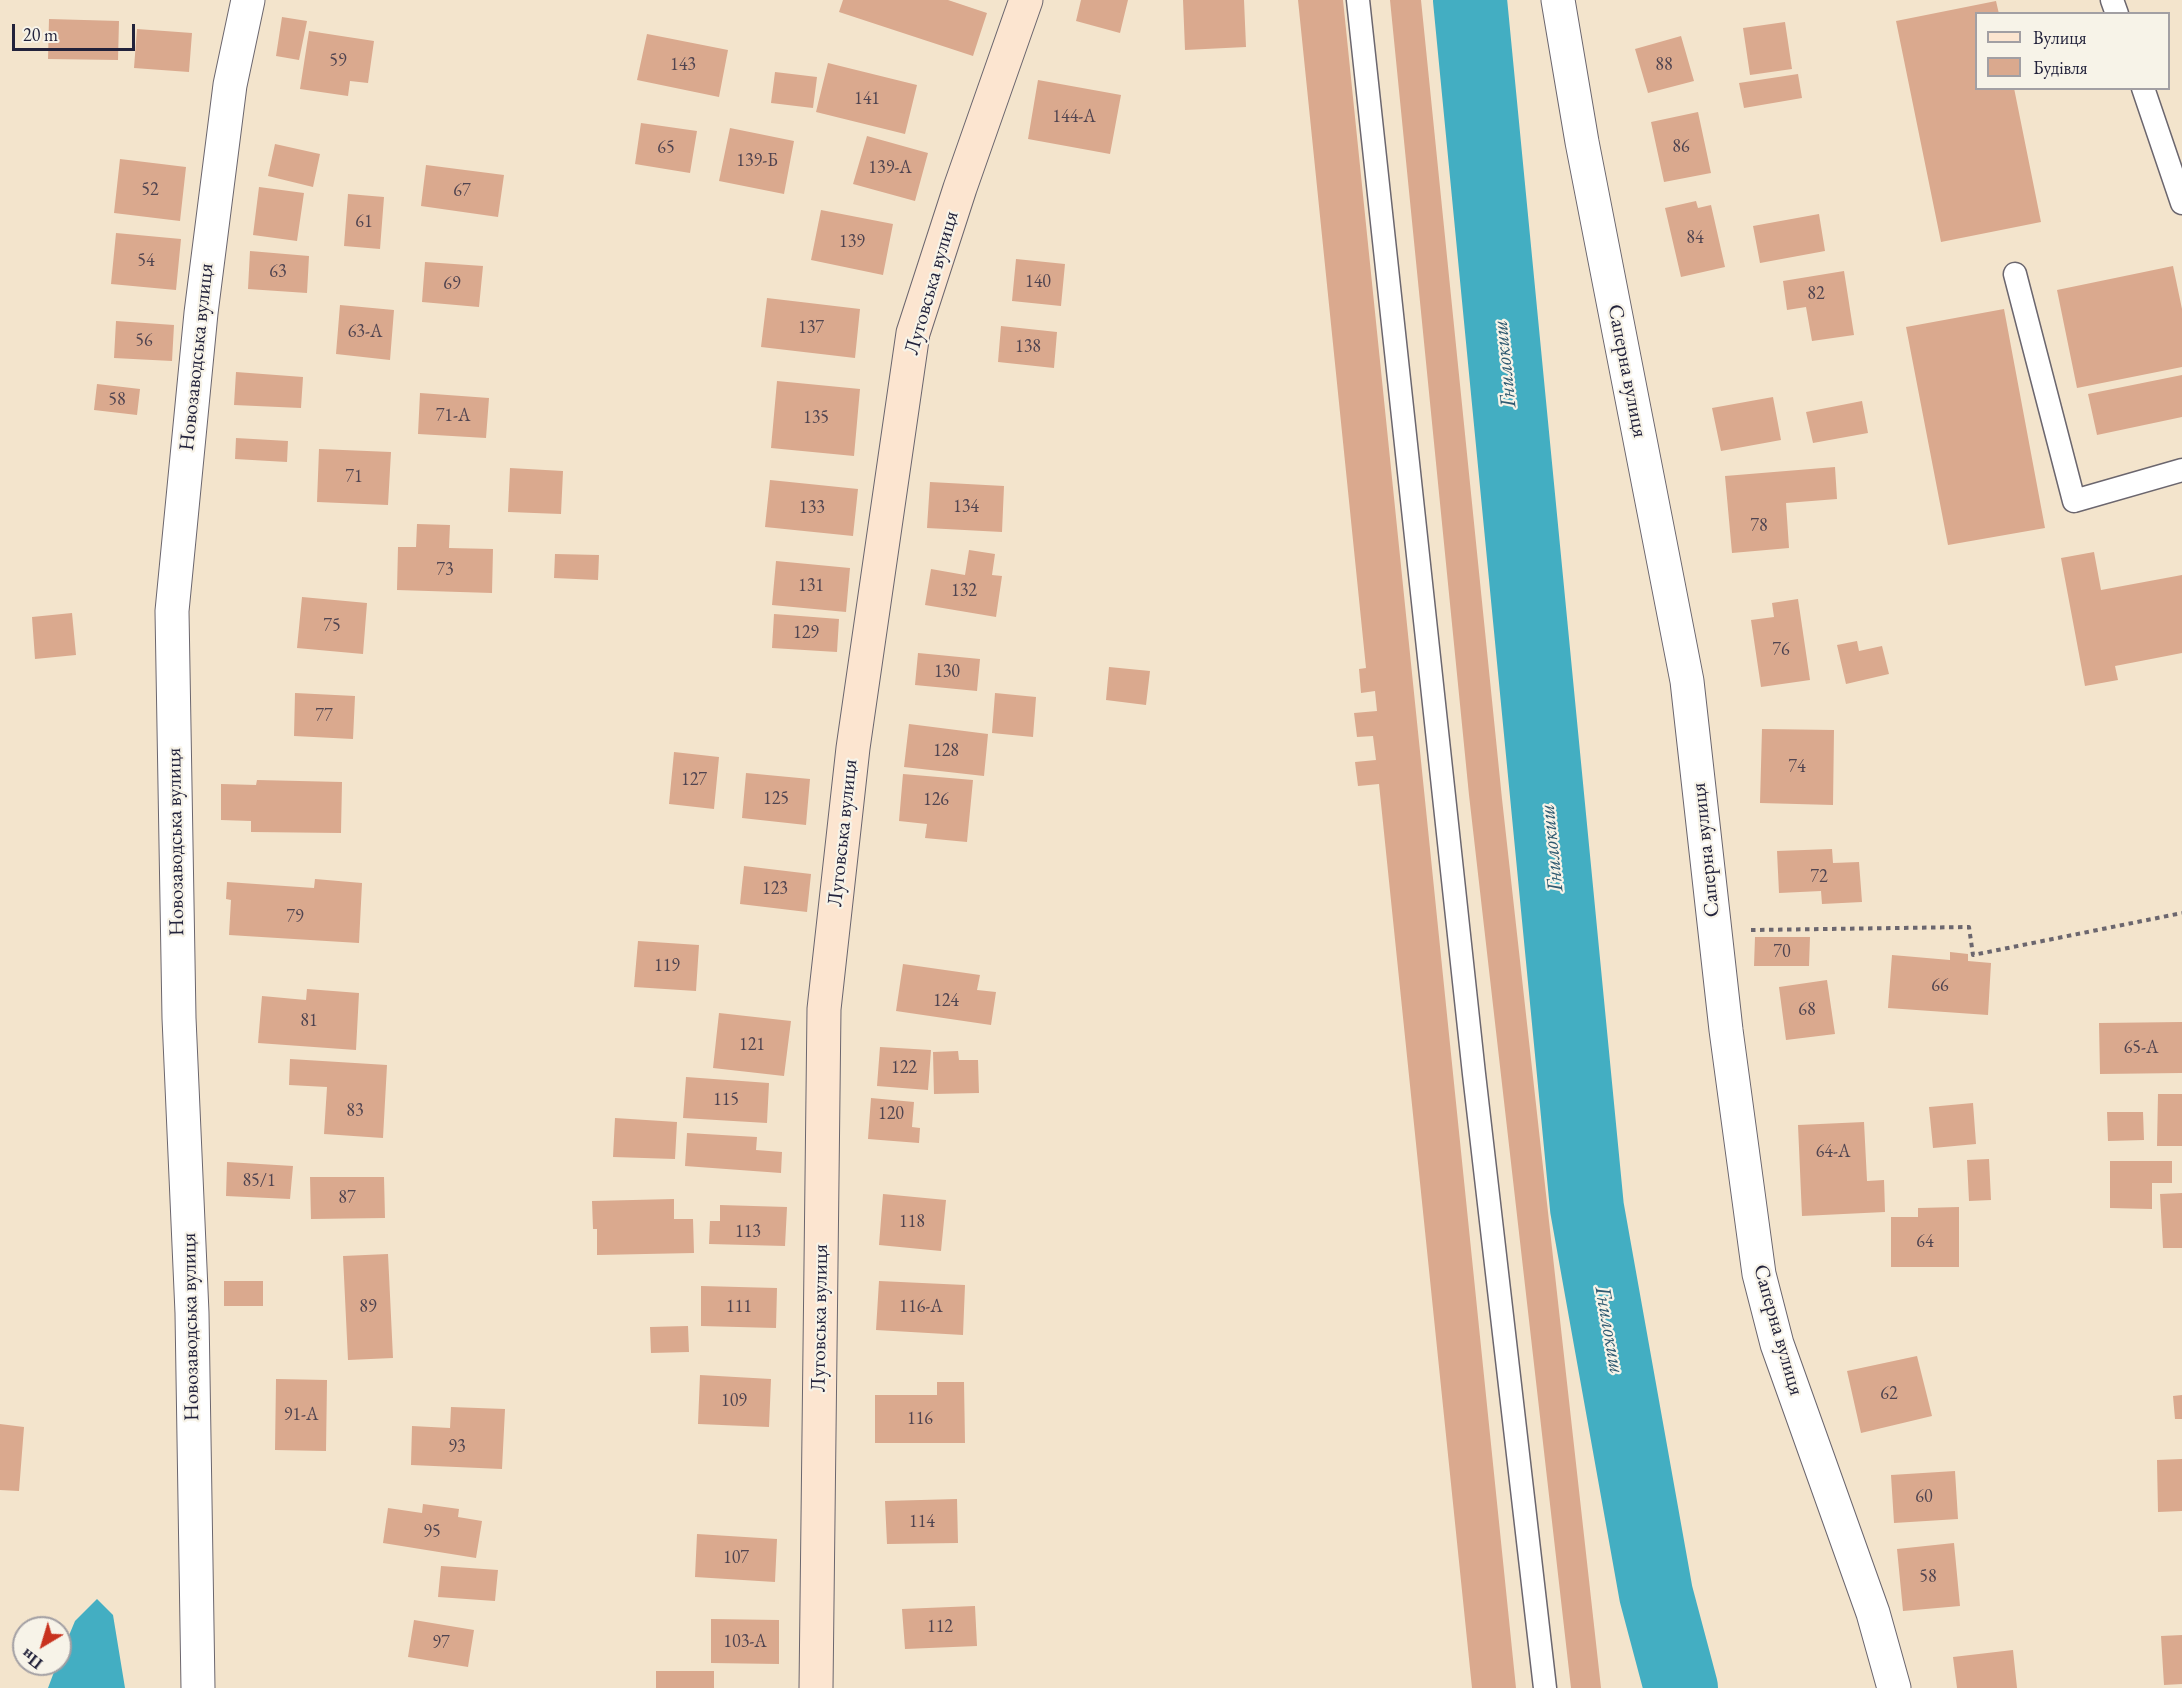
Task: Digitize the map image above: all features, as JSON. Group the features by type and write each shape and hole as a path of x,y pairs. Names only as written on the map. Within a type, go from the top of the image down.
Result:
{"street":[{"name":"Новозаводська вулиця","path":"198,1688 192,1325 179,1018 172,611 201,313 230,85 248,0"},
{"name":"Луговська вулиця","path":"816,1688 824,1009 853,747 913,333 960,188 1026,0"},
{"name":"Саперна вулиця","path":"1558,0 1582,142 1687,681 1714,930 1759,1274 1778,1344 1873,1613 1894,1688"}],"lane":[{"path":"1358,0 1473,1074 1545,1688"},
{"path":"2144,90 2182,203"},
{"path":"2015,274 2074,501 2182,470"}],"path":[{"path":"1714,930 1969,927 1973,955 2182,913"}],"water":[{"path":"97,1599 113,1615 125,1688 48,1688 52,1676 72,1676 72,1628 75,1621"}],"building":[{"path":"843,0 948,0 987,13 973,56 839,12"},
{"path":"1081,0 1128,0 1120,33 1076,21"},
{"path":"1183,0 1244,0 1246,47 1185,50"},
{"path":"1298,0 1343,0 1516,1688 1472,1688 1379,784 1358,786 1355,762 1376,760 1373,736 1357,737 1354,713 1377,711 1375,691 1361,693 1359,669 1366,668"},
{"path":"1390,0 1421,0 1502,799 1601,1688 1571,1688 1469,795"},
{"path":"1996,1 1999,12 1975,12 1975,90 2014,90 2041,222 1941,242 1896,21"},
{"path":"282,17 307,21 299,60 276,56"},
{"path":"49,19 119,21 118,60 48,59"},
{"path":"1785,22 1792,69 1750,75 1743,28"},
{"path":"137,29 192,33 189,72 134,68"},
{"path":"309,31 374,41 368,83 350,81 348,96 300,89"},
{"path":"647,34 728,50 719,97 637,80"},
{"path":"1681,36 1694,81 1648,93 1635,49"},
{"path":"828,63 917,85 905,134 816,112"},
{"path":"775,72 817,77 813,108 771,103"},
{"path":"1798,74 1802,98 1744,108 1739,83"},
{"path":"1038,80 1121,95 1110,154 1028,139"},
{"path":"1698,112 1711,173 1664,182 1651,122"},
{"path":"641,123 697,131 690,173 635,164"},
{"path":"730,128 794,141 784,194 719,181"},
{"path":"867,136 928,153 915,201 853,184"},
{"path":"275,144 320,154 313,187 268,176"},
{"path":"120,159 186,167 180,221 114,213"},
{"path":"426,165 504,175 498,217 421,206"},
{"path":"259,187 304,193 297,241 253,235"},
{"path":"348,194 384,197 380,249 344,246"},
{"path":"1696,201 1698,208 1711,205 1725,267 1681,277 1665,208"},
{"path":"821,210 893,224 883,275 811,260"},
{"path":"1819,214 1825,251 1760,263 1753,226"},
{"path":"116,233 181,239 176,290 111,284"},
{"path":"250,251 309,256 307,293 248,289"},
{"path":"1016,259 1065,264 1061,306 1012,301"},
{"path":"425,262 483,266 479,307 422,302"},
{"path":"2173,266 2182,309 2182,367 2077,388 2057,290"},
{"path":"1844,271 1854,335 1812,341 1806,307 1787,310 1783,281"},
{"path":"767,298 860,309 855,358 761,347"},
{"path":"340,305 394,310 390,360 336,354"},
{"path":"2004,309 2045,528 1948,545 1906,327"},
{"path":"116,321 174,325 172,361 114,358"},
{"path":"1001,326 1057,332 1054,368 998,362"},
{"path":"236,372 303,377 301,408 234,405"},
{"path":"2182,375 2182,417 2097,435 2088,394"},
{"path":"777,381 860,389 854,456 771,448"},
{"path":"97,384 140,389 137,415 94,410"},
{"path":"420,393 489,398 486,438 418,434"},
{"path":"1773,397 1781,440 1721,451 1712,408"},
{"path":"1862,401 1868,433 1813,443 1806,412"},
{"path":"236,438 288,441 287,462 235,459"},
{"path":"319,449 391,452 388,505 317,502"},
{"path":"1835,467 1837,499 1786,503 1789,548 1732,553 1725,476"},
{"path":"510,468 563,471 561,514 508,512"},
{"path":"770,480 858,489 853,536 765,527"},
{"path":"930,482 1004,486 1002,532 927,528"},
{"path":"417,524 450,525 449,548 493,549 492,593 397,590 398,547 416,547"},
{"path":"969,550 995,554 992,575 1002,576 996,617 925,605 931,569 965,575"},
{"path":"2094,552 2101,590 2182,575 2182,653 2115,666 2118,680 2085,686 2061,558"},
{"path":"555,554 599,555 598,580 554,578"},
{"path":"776,561 850,568 846,612 772,605"},
{"path":"302,597 367,603 363,654 297,648"},
{"path":"1798,599 1810,680 1761,687 1751,620 1774,617 1772,603"},
{"path":"72,613 76,655 35,659 32,617"},
{"path":"774,614 839,619 837,652 772,648"},
{"path":"1857,641 1859,651 1882,646 1889,674 1846,684 1837,645"},
{"path":"918,653 980,659 977,691 915,685"},
{"path":"1109,667 1150,671 1146,705 1106,700"},
{"path":"295,693 355,696 353,739 294,736"},
{"path":"995,693 1036,697 1033,737 992,733"},
{"path":"909,724 988,734 984,776 904,767"},
{"path":"1762,729 1834,730 1833,805 1760,803"},
{"path":"674,752 719,757 714,809 669,804"},
{"path":"746,773 810,779 806,825 742,818"},
{"path":"903,774 973,780 967,842 925,838 927,824 899,821"},
{"path":"257,780 342,782 341,833 251,832 251,821 221,820 221,784 256,785"},
{"path":"1832,849 1833,863 1859,862 1862,902 1822,904 1821,891 1779,893 1777,851"},
{"path":"744,866 811,874 807,912 740,904"},
{"path":"315,879 362,883 359,943 229,935 231,900 226,899 227,882 314,888"},
{"path":"1755,937 1810,937 1809,966 1754,966"},
{"path":"638,941 699,945 696,991 634,987"},
{"path":"1950,952 1968,954 1968,961 1991,963 1988,1015 1888,1008 1892,955 1950,960"},
{"path":"903,964 980,975 977,990 996,992 991,1025 896,1011"},
{"path":"1827,980 1835,1034 1786,1040 1779,987"},
{"path":"307,989 359,993 356,1050 258,1043 262,996 306,1000"},
{"path":"719,1013 791,1021 784,1076 713,1068"},
{"path":"2182,1022 2182,1073 2100,1074 2099,1023"},
{"path":"880,1047 931,1050 928,1090 877,1086"},
{"path":"958,1051 959,1060 978,1060 979,1093 934,1094 933,1052"},
{"path":"290,1059 387,1065 383,1138 324,1134 327,1087 289,1085"},
{"path":"686,1077 769,1083 767,1123 683,1118"},
{"path":"2158,1094 2182,1094 2182,1146 2157,1146"},
{"path":"871,1098 914,1102 912,1127 920,1128 919,1143 868,1139"},
{"path":"1973,1103 1976,1144 1933,1148 1929,1107"},
{"path":"2107,1112 2143,1112 2144,1140 2108,1141"},
{"path":"615,1118 677,1122 675,1159 613,1157"},
{"path":"1864,1122 1867,1181 1884,1180 1885,1212 1802,1216 1798,1125"},
{"path":"687,1133 757,1137 756,1150 782,1152 781,1173 685,1166"},
{"path":"1989,1159 1991,1200 1969,1201 1967,1160"},
{"path":"2110,1161 2172,1161 2172,1183 2152,1183 2152,1209 2110,1208"},
{"path":"227,1162 293,1166 290,1199 226,1196"},
{"path":"310,1177 384,1177 385,1218 311,1219"},
{"path":"2182,1193 2182,1248 2163,1248 2160,1194"},
{"path":"883,1194 946,1200 941,1251 879,1245"},
{"path":"674,1199 674,1219 693,1219 694,1253 597,1255 597,1229 593,1229 592,1201"},
{"path":"720,1205 787,1207 785,1246 709,1244 710,1221 720,1221"},
{"path":"1959,1207 1959,1267 1891,1267 1891,1217 1918,1217 1918,1208"},
{"path":"388,1254 393,1358 348,1360 343,1256"},
{"path":"224,1281 263,1281 263,1306 224,1306"},
{"path":"879,1281 965,1285 963,1335 876,1330"},
{"path":"701,1286 777,1288 776,1328 701,1326"},
{"path":"688,1326 689,1352 651,1353 650,1327"},
{"path":"1917,1356 1932,1416 1861,1433 1847,1371"},
{"path":"700,1375 771,1379 769,1427 698,1424"},
{"path":"276,1379 327,1380 326,1451 275,1450"},
{"path":"937,1382 964,1382 965,1443 875,1443 875,1395 937,1395"},
{"path":"2182,1395 2182,1419 2175,1419 2173,1396"},
{"path":"451,1407 505,1409 502,1469 411,1465 412,1426 450,1428"},
{"path":"0,1424 24,1427 19,1491 0,1490"},
{"path":"2182,1459 2182,1511 2158,1512 2157,1460"},
{"path":"1955,1471 1958,1519 1894,1523 1891,1475"},
{"path":"957,1499 958,1543 887,1544 885,1501"},
{"path":"423,1504 459,1509 458,1517 482,1521 476,1558 383,1543 388,1508 422,1513"},
{"path":"697,1534 777,1539 775,1582 695,1577"},
{"path":"1954,1543 1960,1606 1903,1611 1897,1549"},
{"path":"441,1566 498,1570 495,1601 438,1597"},
{"path":"975,1606 977,1646 905,1649 902,1609"},
{"path":"711,1619 779,1620 779,1664 711,1663"},
{"path":"414,1620 474,1630 468,1667 408,1657"},
{"path":"2182,1635 2182,1684 2164,1685 2161,1636"},
{"path":"2013,1650 2017,1688 1957,1688 1953,1657"},
{"path":"656,1671 714,1671 714,1688 656,1688"}],"waterway":[{"name":"Гнилокиш","path":"1470,0 1587,1208 1656,1594 1681,1688"}]}
